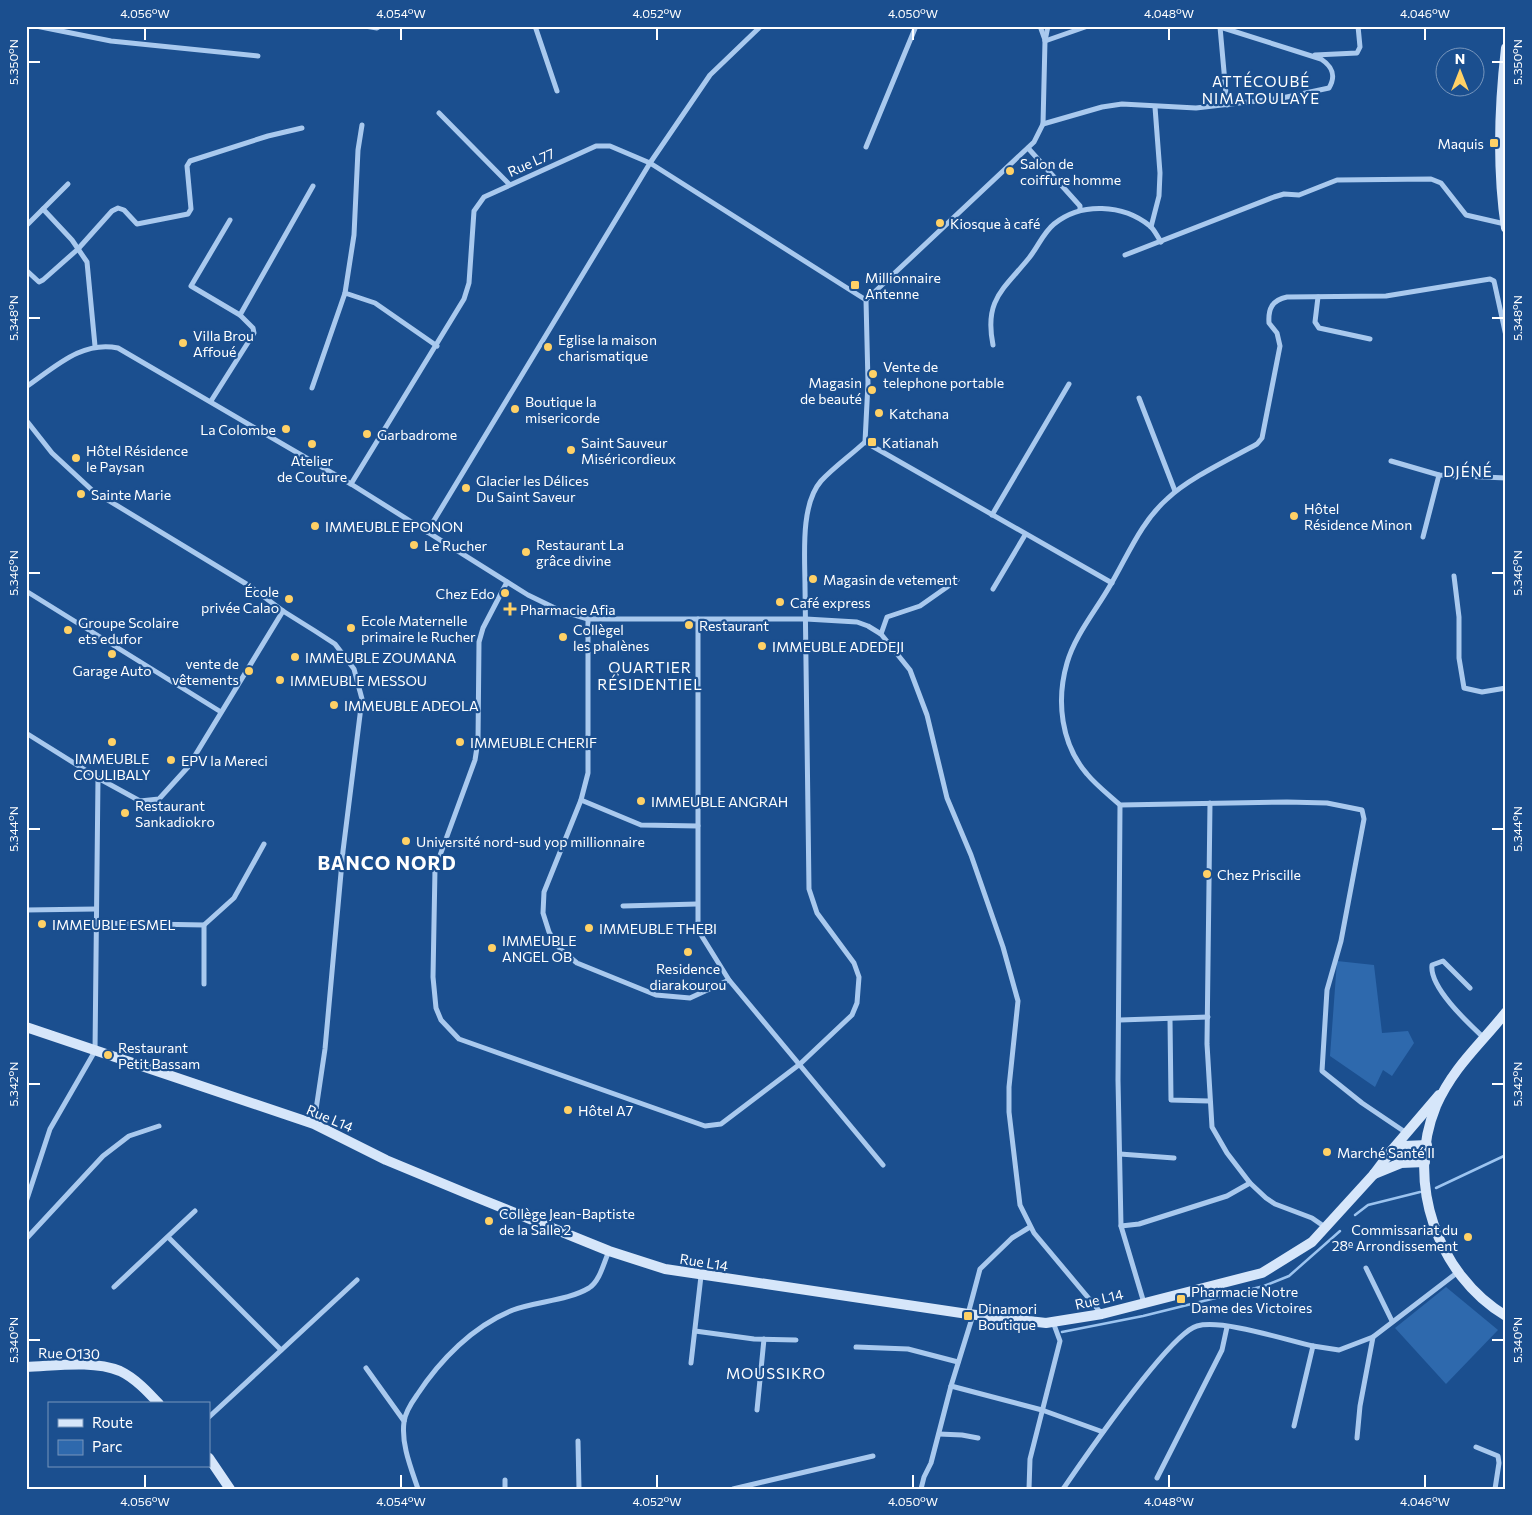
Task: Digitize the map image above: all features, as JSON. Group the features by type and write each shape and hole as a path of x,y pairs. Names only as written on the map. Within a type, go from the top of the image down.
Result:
{"street":[{"path":"36,26 111,41 258,56"},
{"path":"365,26 376,28 380,26"},
{"path":"535,26 557,91"},
{"path":"427,532 650,163 710,75 761,26"},
{"path":"866,147 916,26"},
{"path":"1040,26 1045,40"},
{"path":"507,582 483,628 479,642 478,741 475,760 435,869 433,977 436,1008 441,1020 459,1039 705,1126 721,1124 800,1064 852,1015 859,990 859,977 854,963 817,913 810,889 805,537 809,505 822,481 865,442 868,383 866,300 1028,148 1040,134 1043,124 1045,40 1048,26"},
{"path":"1045,40 1088,26"},
{"path":"1309,55 1357,53 1360,47 1358,26"},
{"path":"1043,124 1102,107 1122,104 1196,108 1227,105 1282,98 1329,88 1334,80 1332,71 1321,59 1219,27 1227,105"},
{"path":"1506,48 1499,143 1506,228"},
{"path":"1151,227 1158,196 1160,173 1156,107"},
{"path":"439,112 509,184"},
{"path":"312,388 345,293 354,235 358,150 362,125"},
{"path":"26,270 39,282 78,249 112,211 118,208 124,210 137,224 188,214 191,209 187,166 190,162 229,148 302,128"},
{"name":"Rue L77","path":"351,484 437,346 467,291 474,211 484,197 509,184 603,145 650,163 866,300"},
{"path":"1028,148 1080,206 1080,210"},
{"path":"1125,255 1274,197 1284,194 1299,194 1324,184 1345,180 1431,179 1441,183 1466,215 1505,224"},
{"path":"26,226 68,184"},
{"path":"240,315 313,186"},
{"path":"993,345 990,331 992,310 1000,292 1034,251 1048,229 1060,220 1080,210 1113,208 1132,215 1151,227 1161,242"},
{"path":"43,209 78,249 88,265 95,346"},
{"path":"211,401 254,333 253,328 240,315 191,286 230,220"},
{"path":"1405,1132 1362,1103 1322,1072 1327,990 1342,941 1364,819 1362,810 1354,807 1312,802 1120,804 1087,774 1066,738 1062,704 1067,662 1078,638 1112,584 1142,528 1156,510 1175,492 1257,444 1262,438 1280,346 1277,333 1269,323 1270,308 1280,298 1386,296 1490,279 1494,281 1506,336"},
{"path":"345,293 375,303 437,346"},
{"path":"1318,297 1315,322 1319,328 1370,339"},
{"path":"26,387 83,349 95,346 118,348 351,484 507,582 561,611 588,619 806,619 857,622 881,634 910,670 919,691 947,798 964,834 1003,947 1018,1001 1008,1087 1008,1112 1020,1205 1030,1227 1064,1271 1102,1314"},
{"path":"992,515 1069,384"},
{"path":"1139,398 1175,492"},
{"path":"26,420 52,453 93,491 248,585 283,611 335,644 354,669 362,699 343,851 325,1049 314,1124"},
{"path":"865,442 1112,584"},
{"path":"1391,461 1439,475 1506,478"},
{"path":"1423,537 1439,475"},
{"path":"993,589 1025,535"},
{"path":"1454,576 1459,616 1460,666 1464,688 1482,692 1506,688"},
{"path":"881,634 887,617 920,606 957,580"},
{"path":"26,591 221,712"},
{"path":"26,733 98,778 140,801 159,799 188,767 283,611"},
{"path":"588,619 589,762 581,800 544,892 543,913 549,932 560,949 577,963 656,995 690,998 729,980"},
{"path":"698,619 696,904 698,930 729,980 883,1165"},
{"path":"26,1202 50,1129 95,1051 98,923 96,909 98,778"},
{"path":"581,800 641,825 698,826"},
{"path":"1210,803 1208,1017 1209,1102 1212,1127 1215,1135 1250,1183 1275,1204 1312,1218 1326,1228"},
{"path":"1120,804 1120,1020 1118,1089 1121,1226 1144,1304"},
{"path":"98,923 204,925 234,898 264,844"},
{"path":"623,906 696,904"},
{"path":"26,910 96,909"},
{"path":"204,925 204,984"},
{"path":"1470,988 1443,962 1432,965 1432,972 1443,994 1465,1020 1483,1037"},
{"path":"1506,1012 1460,1064 1446,1087 1432,1117 1425,1162 1425,1185 1431,1218 1444,1249 1458,1272 1479,1295 1506,1316"},
{"path":"1120,1020 1208,1017"},
{"path":"1170,1019 1171,1100 1175,1102 1209,1102"},
{"name":"Rue L14","path":"26,1027 314,1124 386,1160 609,1251 664,1269 701,1276 971,1314 1053,1322 1102,1314 1262,1273 1306,1247 1326,1228 1374,1174 1405,1132 1446,1087"},
{"path":"26,1239 102,1156 129,1136 159,1126"},
{"path":"1392,1150 1404,1146 1427,1145"},
{"path":"1120,1154 1174,1158"},
{"name":"Rue L14","path":"1374,1174 1401,1163 1425,1162"},
{"path":"1121,1226 1139,1224 1227,1196 1250,1183"},
{"path":"114,1287 169,1238 195,1211"},
{"path":"921,1489 939,1434 971,1314 980,1269 1012,1238 1030,1227"},
{"path":"169,1238 281,1350"},
{"path":"404,1421 427,1379 442,1360 492,1321 512,1311 542,1301 572,1296 591,1287 599,1276 609,1251"},
{"path":"1366,1268 1392,1321"},
{"path":"1063,1489 1103,1432 1153,1367 1187,1331 1198,1326 1227,1327 1312,1346 1339,1350 1374,1337 1392,1321 1417,1306 1458,1272"},
{"path":"691,1363 701,1276"},
{"path":"210,1416 357,1280"},
{"path":"1029,1489 1030,1460 1060,1341 1053,1322"},
{"path":"1157,1478 1222,1350 1227,1327"},
{"path":"695,1331 764,1339 796,1340"},
{"path":"1357,1438 1360,1406 1374,1337"},
{"path":"757,1410 764,1339"},
{"path":"1294,1426 1312,1346"},
{"path":"856,1347 908,1349 958,1362"},
{"name":"Rue O130","path":"26,1367 100,1365 121,1372 140,1385 157,1402"},
{"path":"366,1368 404,1421 406,1451 418,1489"},
{"path":"951,1386 1042,1410 1103,1432"},
{"path":"939,1434 978,1438"},
{"path":"578,1441 579,1489"},
{"path":"1476,1447 1498,1456 1499,1462 1495,1489"},
{"path":"733,1489 873,1456"},
{"path":"210,1459 230,1489"},
{"path":"504,1489 505,1480"}],"green space":[{"path":"1337,961 1374,965 1382,1033 1408,1031 1414,1043 1392,1076 1383,1070 1375,1087 1330,1056"},
{"path":"1446,1287 1498,1330 1446,1384 1395,1328"}],"waterway":[{"path":"1436,1188 1506,1155"},
{"path":"1355,1215 1368,1205 1420,1192"},
{"path":"1062,1332 1143,1316 1264,1286 1289,1276 1340,1231"}],"place":[{"name":"Maquis","path":"1494,143"},
{"name":"Salon de coiffure homme","path":"1010,171"},
{"name":"Kiosque à café","path":"940,223"},
{"name":"Millionnaire Antenne","path":"855,285"},
{"name":"Villa Brou Affoué","path":"183,343"},
{"name":"Eglise la maison charismatique","path":"548,347"},
{"name":"Vente de telephone portable","path":"873,374"},
{"name":"Magasin de beauté","path":"872,390"},
{"name":"Boutique la misericorde","path":"515,409"},
{"name":"Katchana","path":"879,413"},
{"name":"La Colombe","path":"286,429"},
{"name":"Garbadrome","path":"367,434"},
{"name":"Katianah","path":"872,442"},
{"name":"Atelier de Couture","path":"312,444"},
{"name":"Saint Sauveur Miséricordieux","path":"571,450"},
{"name":"Hôtel Résidence le Paysan","path":"76,458"},
{"name":"Glacier les Délices Du Saint Saveur","path":"466,488"},
{"name":"Sainte Marie","path":"81,494"},
{"name":"Hôtel Résidence Minon","path":"1294,516"},
{"name":"IMMEUBLE EPONON","path":"315,526"},
{"name":"Le Rucher","path":"414,545"},
{"name":"Restaurant La grâce divine","path":"526,552"},
{"name":"Magasin de vetement","path":"813,579"},
{"name":"Chez Edo","path":"505,593"},
{"name":"École privée Calao","path":"289,599"},
{"name":"Café express","path":"780,602"},
{"name":"Pharmacie Afia","path":"510,609"},
{"name":"Restaurant","path":"689,625"},
{"name":"Ecole Maternelle primaire le Rucher","path":"351,628"},
{"name":"Groupe Scolaire ets edufor","path":"68,630"},
{"name":"Collègel les phalènes","path":"563,637"},
{"name":"IMMEUBLE ADEDEJI","path":"762,646"},
{"name":"Garage Auto","path":"112,654"},
{"name":"IMMEUBLE ZOUMANA","path":"295,657"},
{"name":"vente de vêtements","path":"249,671"},
{"name":"IMMEUBLE MESSOU","path":"280,680"},
{"name":"IMMEUBLE ADEOLA","path":"334,705"},
{"name":"IMMEUBLE COULIBALY","path":"112,742"},
{"name":"IMMEUBLE CHERIF","path":"460,742"},
{"name":"EPV la Mereci","path":"171,760"},
{"name":"IMMEUBLE ANGRAH","path":"641,801"},
{"name":"Restaurant Sankadiokro","path":"125,813"},
{"name":"Université nord-sud yop millionnaire","path":"406,841"},
{"name":"Chez Priscille","path":"1207,874"},
{"name":"IMMEUBLE ESMEL","path":"42,924"},
{"name":"IMMEUBLE THEBI","path":"589,928"},
{"name":"IMMEUBLE ANGEL OB","path":"492,948"},
{"name":"Residence diarakourou","path":"688,952"},
{"name":"Restaurant Petit Bassam","path":"108,1055"},
{"name":"Hôtel A7","path":"568,1110"},
{"name":"Marché Santé II","path":"1327,1152"},
{"name":"Collège Jean-Baptiste de la Salle 2","path":"489,1221"},
{"name":"Commissariat du 28ᵉ Arrondissement","path":"1468,1237"},
{"name":"Pharmacie Notre Dame des Victoires","path":"1181,1299"},
{"name":"Dinamori Boutique","path":"968,1316"}],"district":[{"name":"ATTÉCOUBÉ NIMATOULAYE","path":"1261,90"},
{"name":"DJÉNÉ","path":"1468,471"},
{"name":"QUARTIER RÉSIDENTIEL","path":"650,676"},
{"name":"BANCO NORD","path":"387,862"},
{"name":"MOUSSIKRO","path":"776,1373"}]}
